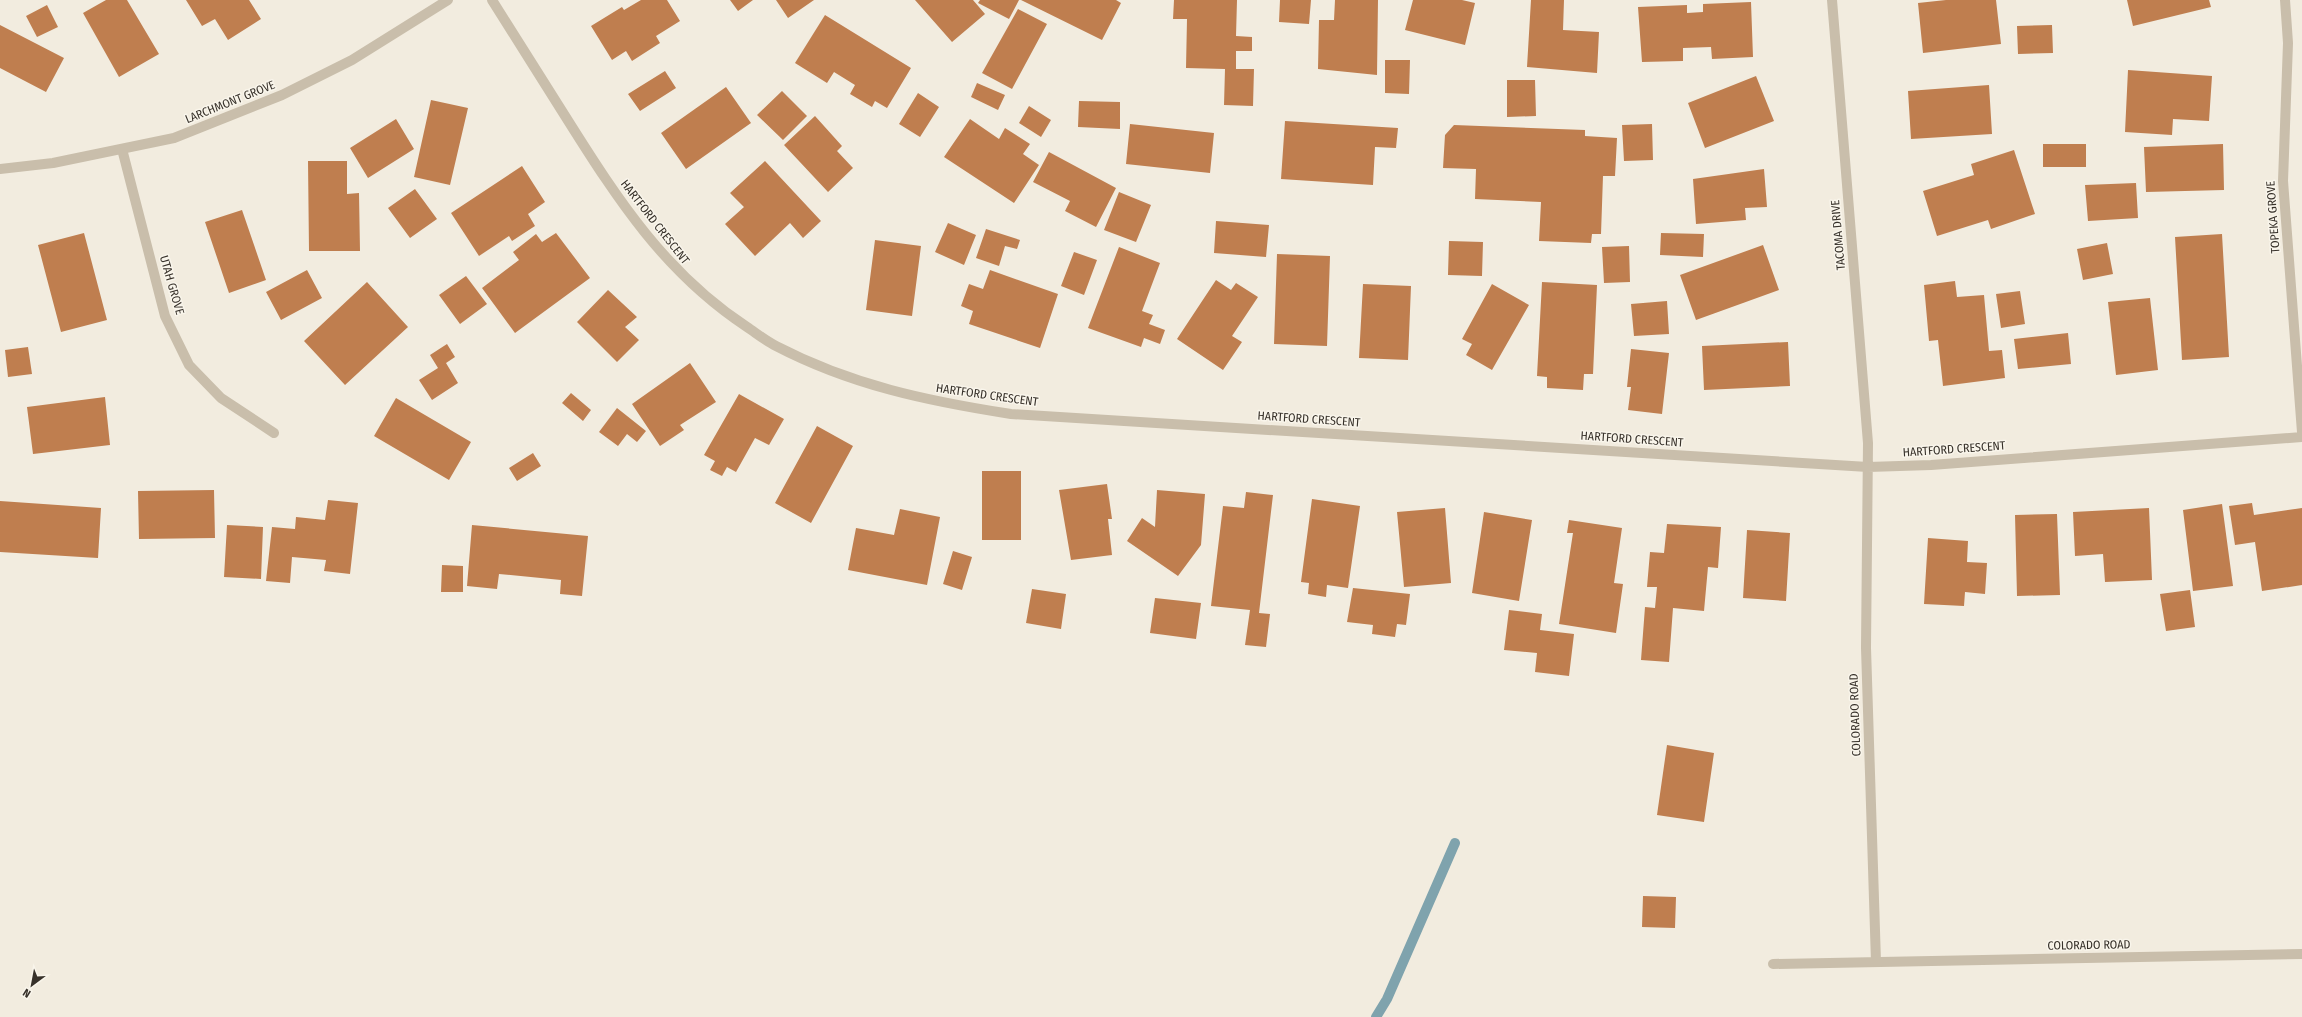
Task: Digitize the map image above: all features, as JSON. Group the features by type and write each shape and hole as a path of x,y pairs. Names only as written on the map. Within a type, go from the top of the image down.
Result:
{"street":[{"name":"LARCHMONT GROVE","path":"0,169 53,162 174,138 282,94 352,60 448,0"},
{"name":"HARTFORD CRESCENT","path":"492,0 605,179 650,240 682,276 723,311 774,346 829,371 885,390 944,404 1011,414 1868,467 1931,465 2302,437"},
{"name":"TACOMA DRIVE","path":"1832,0 1868,443 1868,467"},
{"name":"TOPEKA GROVE","path":"2285,0 2288,43 2283,181 2302,432"},
{"name":"UTAH GROVE","path":"122,149 165,316 189,365 221,398 274,433"},
{"name":"COLORADO ROAD","path":"1868,467 1866,648 1876,962"},
{"name":"COLORADO ROAD","path":"1773,964 2302,954"}],"building":[{"path":"106,0 127,0 159,54 119,77 83,13"},
{"path":"186,0 249,0 261,19 228,40 215,19 202,26"},
{"path":"641,0 667,0 680,21 656,36 660,43 632,61 626,51 612,60 591,26 622,7 624,10"},
{"path":"730,0 753,0 738,11"},
{"path":"776,0 814,0 788,18"},
{"path":"915,0 973,0 985,14 952,42"},
{"path":"980,0 1019,0 1009,19 978,3"},
{"path":"1021,0 1116,0 1121,3 1102,40"},
{"path":"1174,0 1237,0 1236,36 1252,37 1252,51 1236,51 1236,69 1254,69 1253,106 1224,105 1225,69 1186,68 1187,19 1173,19"},
{"path":"1280,0 1311,0 1309,24 1279,22"},
{"path":"1335,0 1378,0 1377,75 1318,69 1319,20 1334,20"},
{"path":"1413,0 1462,0 1475,3 1465,45 1405,30"},
{"path":"1531,0 1564,0 1563,30 1599,32 1597,73 1527,67"},
{"path":"1946,0 1996,0 2001,44 1923,53 1918,3"},
{"path":"2127,0 2209,0 2211,7 2133,26"},
{"path":"1751,2 1753,57 1712,59 1711,47 1683,48 1683,61 1642,62 1638,7 1687,5 1687,13 1703,12 1703,4"},
{"path":"47,5 58,27 37,37 26,16"},
{"path":"1018,9 1047,24 1012,89 982,73"},
{"path":"825,15 911,68 887,108 875,101 872,107 850,94 855,85 834,72 827,83 795,63"},
{"path":"0,25 64,58 46,92 0,68"},
{"path":"2052,25 2053,53 2018,54 2017,26"},
{"path":"1385,60 1410,60 1409,94 1385,93"},
{"path":"2128,70 2212,76 2209,121 2173,119 2172,135 2125,132"},
{"path":"665,71 676,88 640,111 628,94"},
{"path":"1756,76 1774,121 1705,148 1688,103"},
{"path":"1507,80 1535,80 1536,116 1507,117"},
{"path":"977,83 1005,95 998,110 971,97"},
{"path":"1989,85 1992,134 1911,139 1908,91"},
{"path":"726,87 751,123 686,169 661,133"},
{"path":"782,91 807,116 783,140 757,115"},
{"path":"918,93 939,107 920,137 899,124"},
{"path":"431,100 468,108 450,185 414,177"},
{"path":"1079,101 1120,102 1120,129 1078,127"},
{"path":"1029,106 1051,120 1041,137 1019,123"},
{"path":"815,116 842,146 837,151 853,168 828,192 784,145"},
{"path":"396,119 414,149 368,178 350,148"},
{"path":"970,119 999,139 1005,128 1030,144 1023,154 1039,165 1014,203 944,157"},
{"path":"1285,121 1398,128 1396,148 1375,147 1373,185 1281,179"},
{"path":"1130,124 1214,133 1210,173 1126,164"},
{"path":"1652,124 1653,160 1624,161 1622,125"},
{"path":"1454,125 1585,130 1585,136 1617,138 1615,176 1603,176 1601,234 1592,234 1591,243 1539,241 1541,202 1475,199 1476,169 1443,168 1445,135"},
{"path":"2043,144 2086,144 2086,167 2043,167"},
{"path":"2223,144 2224,190 2146,192 2144,147"},
{"path":"2014,150 2035,214 1991,229 1988,220 1937,236 1923,191 1974,175 1971,164"},
{"path":"1049,152 1116,188 1096,227 1065,211 1070,201 1033,182"},
{"path":"308,161 347,161 347,194 359,193 360,251 309,251"},
{"path":"765,161 821,221 803,238 790,223 755,256 725,224 744,207 730,193"},
{"path":"522,166 545,202 528,214 535,226 512,241 509,236 479,256 451,213"},
{"path":"1764,169 1767,207 1745,208 1746,220 1696,224 1693,179"},
{"path":"2136,183 2138,218 2088,221 2085,185"},
{"path":"415,189 437,219 410,238 388,208"},
{"path":"1119,192 1151,205 1136,242 1104,230"},
{"path":"242,210 266,280 229,293 205,222"},
{"path":"1216,221 1269,225 1266,257 1214,253"},
{"path":"948,223 976,235 964,265 935,252"},
{"path":"986,229 1020,240 1017,249 1005,246 999,266 976,258"},
{"path":"84,233 107,320 61,332 38,245"},
{"path":"556,233 590,278 515,333 482,288 519,260 513,252 536,234 542,242"},
{"path":"1661,233 1704,234 1703,257 1660,255"},
{"path":"2222,234 2229,357 2182,360 2175,237"},
{"path":"875,240 921,246 912,316 866,310"},
{"path":"1449,241 1483,242 1482,276 1448,275"},
{"path":"2107,243 2113,274 2083,280 2077,249"},
{"path":"1763,245 1779,290 1696,320 1680,275"},
{"path":"1629,246 1630,282 1604,283 1602,247"},
{"path":"1119,247 1160,263 1142,311 1153,315 1149,324 1165,330 1160,344 1144,338 1141,347 1088,328"},
{"path":"1074,252 1097,260 1084,295 1061,286"},
{"path":"1277,254 1330,256 1327,346 1274,344"},
{"path":"307,270 322,298 281,320 266,292"},
{"path":"990,270 1058,294 1040,348 969,324 973,311 961,306 969,284 983,289"},
{"path":"466,276 487,304 460,324 439,295"},
{"path":"1216,280 1231,290 1236,283 1258,297 1232,336 1242,342 1223,370 1177,339"},
{"path":"1955,281 1957,297 1984,295 1989,351 2002,350 2005,378 1943,386 1938,340 1929,341 1924,285"},
{"path":"367,282 408,327 345,385 304,341"},
{"path":"1542,282 1597,285 1593,374 1584,374 1583,390 1547,388 1547,377 1537,376"},
{"path":"1363,284 1411,286 1408,360 1359,358"},
{"path":"1492,284 1529,305 1492,370 1466,355 1472,344 1462,339"},
{"path":"608,290 637,317 625,327 639,340 617,362 577,322"},
{"path":"2020,291 2025,324 2001,328 1996,294"},
{"path":"2150,298 2158,370 2116,375 2108,302"},
{"path":"1667,301 1669,334 1634,336 1631,304"},
{"path":"2068,333 2071,364 2018,369 2014,339"},
{"path":"1788,342 1790,386 1704,390 1702,346"},
{"path":"447,344 455,357 446,363 458,383 432,400 419,380 438,368 430,355"},
{"path":"28,347 32,374 8,377 5,350"},
{"path":"1631,349 1669,353 1662,414 1628,410 1631,387 1627,387"},
{"path":"690,363 716,402 680,425 684,430 660,446 632,404"},
{"path":"571,393 591,410 583,421 562,403"},
{"path":"739,394 784,419 769,445 755,438 736,472 727,467 722,476 710,470 715,461 704,455"},
{"path":"105,397 110,445 33,454 27,407"},
{"path":"396,398 471,442 449,480 374,436"},
{"path":"617,408 646,431 637,442 627,434 618,446 599,432"},
{"path":"817,426 853,446 811,523 775,503"},
{"path":"533,453 541,466 517,481 509,468"},
{"path":"982,471 1021,471 1021,540 982,540"},
{"path":"1107,484 1112,519 1108,519 1112,555 1071,560 1059,490"},
{"path":"214,490 215,538 139,539 138,491"},
{"path":"1157,490 1205,494 1201,545 1178,576 1127,541 1142,518 1155,527"},
{"path":"1246,492 1273,495 1259,613 1270,614 1266,647 1245,645 1250,610 1211,606 1223,506 1244,508"},
{"path":"1312,499 1360,506 1348,588 1327,585 1326,597 1308,594 1309,583 1301,582"},
{"path":"328,500 358,503 350,574 324,571 326,560 292,557 290,583 266,581 272,527 295,529 296,517 325,520"},
{"path":"0,501 101,508 98,558 0,552"},
{"path":"2252,503 2254,515 2302,508 2302,585 2262,591 2255,542 2235,545 2229,506"},
{"path":"2222,504 2233,586 2193,591 2183,510"},
{"path":"1445,508 1451,583 1404,587 1397,512"},
{"path":"2149,508 2152,580 2105,582 2103,554 2075,556 2073,512"},
{"path":"900,509 940,517 927,585 848,570 856,528 894,535"},
{"path":"1484,512 1532,520 1519,601 1472,593"},
{"path":"2057,514 2060,595 2017,596 2015,515"},
{"path":"1569,520 1622,528 1614,583 1623,584 1616,633 1559,624 1573,533 1567,533"},
{"path":"1667,524 1721,527 1718,568 1708,567 1704,611 1673,608 1669,662 1641,660 1645,607 1655,608 1657,587 1647,587 1650,552 1664,553"},
{"path":"227,525 263,527 261,579 224,577"},
{"path":"472,525 588,536 582,596 560,594 561,580 499,574 497,589 467,586"},
{"path":"1747,530 1790,533 1786,601 1743,598"},
{"path":"1928,538 1968,541 1967,562 1987,563 1985,594 1965,592 1964,606 1924,604"},
{"path":"953,551 972,557 962,590 943,584"},
{"path":"442,565 463,566 463,592 441,592"},
{"path":"1353,588 1410,594 1406,625 1397,624 1395,637 1372,634 1373,625 1347,622"},
{"path":"1032,589 1066,594 1061,629 1026,623"},
{"path":"2190,590 2195,627 2166,631 2160,594"},
{"path":"1155,598 1201,603 1196,639 1150,633"},
{"path":"1509,610 1542,614 1540,630 1574,634 1569,676 1535,672 1537,653 1504,650"},
{"path":"1667,745 1714,753 1704,822 1657,815"},
{"path":"1643,896 1676,897 1675,928 1642,927"}],"waterway":[{"path":"1376,1017 1387,999 1455,843"}]}
